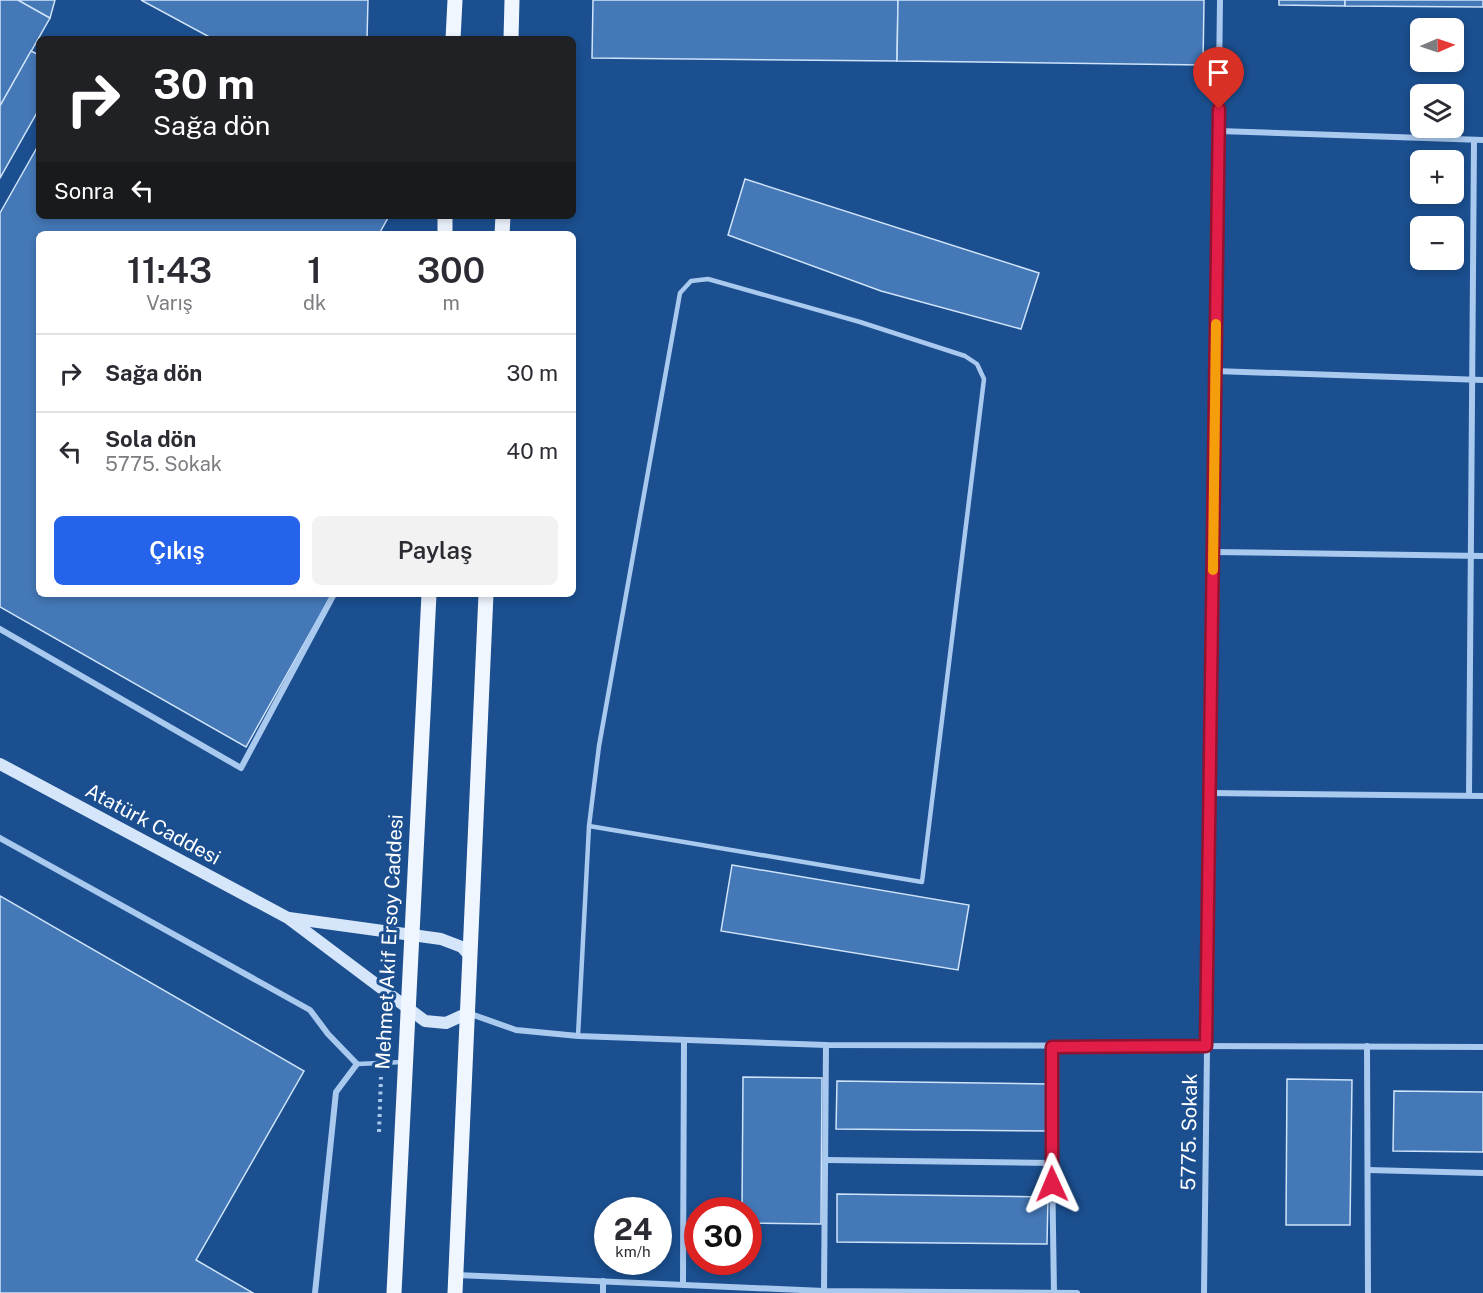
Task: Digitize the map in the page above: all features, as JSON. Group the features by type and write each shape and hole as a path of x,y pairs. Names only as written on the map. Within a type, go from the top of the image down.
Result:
{"main road":[{"path":"453,36 455,0"},
{"path":"511,36 512,0"},
{"name":"Mehmet Akif Ersoy Caddesi","path":"394,1293 403,1062 429,597"},
{"path":"454,1293 486,597"},
{"name":"Atatürk Caddesi","path":"0,764 288,918"},
{"path":"288,918 410,934 452,942 470,956"},
{"path":"288,918 347,959 425,1021 435,1024 446,1023 468,1013"}],"street":[{"name":"5775. Sokak","path":"1204,1293 1221,0"},
{"path":"1219,131 1483,140"},
{"path":"1469,795 1474,140"},
{"path":"1215,371 1483,380"},
{"path":"1213,552 1483,556"},
{"path":"0,628 241,768 332,597"},
{"path":"1210,793 1483,796"},
{"path":"0,838 310,1010 357,1064 336,1092 315,1293"},
{"path":"468,1013 516,1030 578,1036 826,1045 1483,1047"},
{"path":"683,1283 684,1040"},
{"path":"824,1291 826,1045"},
{"path":"1367,1046 1368,1293"},
{"path":"1052,1047 1054,1293"},
{"path":"826,1160 1052,1163"},
{"path":"1368,1170 1483,1173"},
{"path":"455,1275 683,1283 794,1291 1077,1293"},
{"path":"603,1281 603,1293"}],"lane":[{"path":"578,1036 589,826 599,746 680,293 691,281 708,279 860,322 965,357 977,364 984,379 922,882 589,826"},
{"path":"357,1064 403,1062"}],"building":[{"path":"0,0 18,0 50,18 40,36 36,36 36,43 0,106"},
{"path":"18,0 55,0 50,18"},
{"path":"141,0 368,0 367,36 207,36"},
{"path":"593,0 898,0 897,61 592,58"},
{"path":"898,0 1204,0 1203,65 897,61"},
{"path":"1279,0 1345,0 1345,6 1279,5"},
{"path":"1345,0 1483,0 1483,7 1345,6"},
{"path":"31,51 36,54 36,114 0,178 0,106"},
{"path":"36,149 36,219 387,219 381,231 36,231 36,597 330,597 246,747 0,607 0,213"},
{"path":"745,179 1039,273 1021,329 881,291 728,235"},
{"path":"732,865 969,905 958,970 721,931"},
{"path":"0,896 304,1071 196,1260 253,1293 0,1293"},
{"path":"743,1077 822,1078 821,1224 762,1223 762,1197 742,1197"},
{"path":"1287,1079 1352,1080 1350,1225 1286,1225"},
{"path":"837,1081 1047,1084 1047,1131 836,1129"},
{"path":"1394,1091 1483,1092 1483,1152 1393,1151"},
{"path":"837,1194 1048,1197 1047,1244 837,1242"}],"slow traffic":[{"path":"1213,570 1216,324"}],"route":[{"path":"1052,1184 1052,1047 1206,1046 1219,109"}]}
